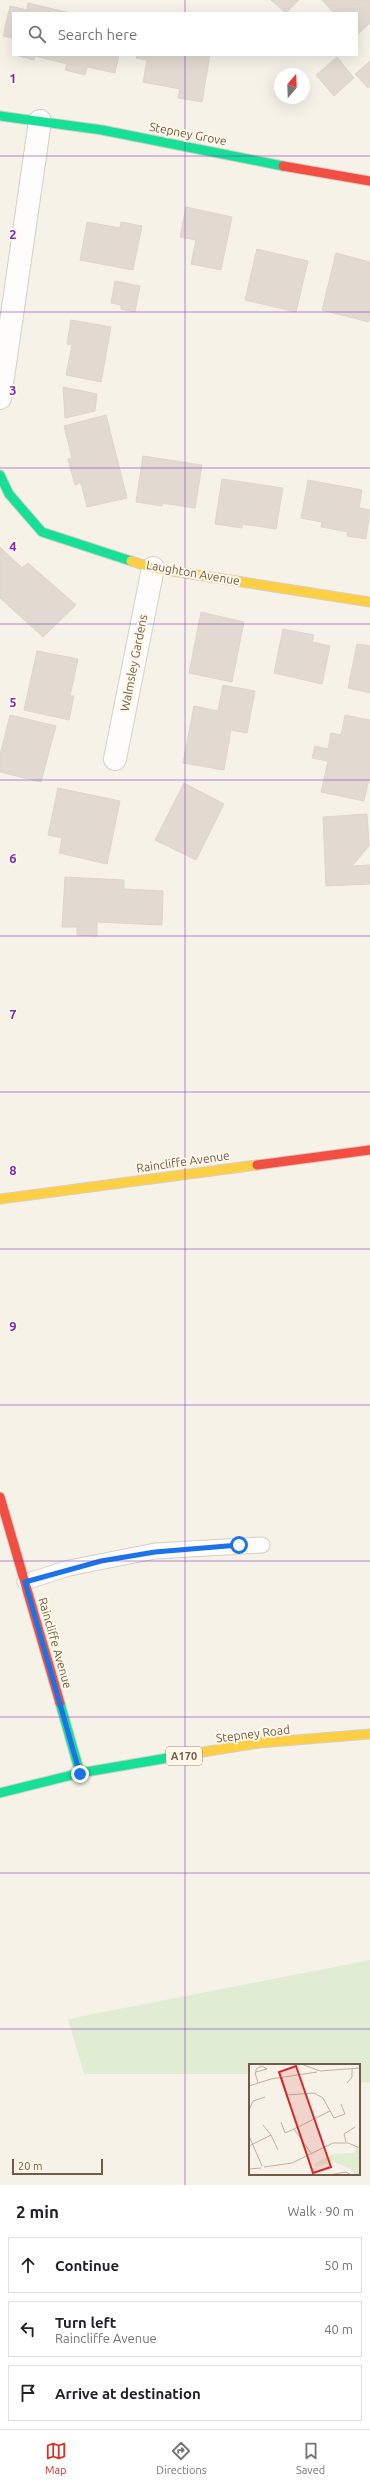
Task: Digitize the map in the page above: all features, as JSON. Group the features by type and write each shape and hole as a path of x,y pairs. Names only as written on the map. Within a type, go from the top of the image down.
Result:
{"main road":[{"name":"Stepney Grove","path":"0,116 102,130 326,174 370,181"},
{"name":"Laughton Avenue","path":"0,475 9,494 42,532 153,568 370,602"},
{"name":"Raincliffe Avenue","path":"0,1199 370,1150"},
{"name":"Raincliffe Avenue","path":"0,1497 80,1774"},
{"name":"Stepney Road","path":"0,1793 80,1774 259,1743 370,1734"}],"street":[{"path":"0,398 40,121"},
{"name":"Walmsley Gardens","path":"115,759 153,568"}],"lane":[{"path":"25,1582 76,1566 155,1552 262,1544"}],"green space":[{"path":"370,1960 370,2083 360,2082 360,2064 249,2064 249,2074 84,2074 68,2019"}],"building":[{"path":"271,0 299,0 287,12 285,12"},
{"path":"322,0 370,0 370,23 358,34 358,12 333,12"},
{"path":"28,3 66,12 12,12 12,38 3,36 10,6 27,10"},
{"path":"19,56 35,56 34,60"},
{"path":"35,56 119,56 115,73 87,67 85,75 65,70 67,64"},
{"path":"137,56 210,56 202,102 178,98 180,89 143,82 147,60 136,58"},
{"path":"337,57 354,78 334,96 316,75"},
{"path":"370,61 370,86 368,88 355,74"},
{"path":"186,207 232,217 221,270 191,264 196,240 180,237"},
{"path":"87,222 120,228 121,222 142,226 133,270 80,260"},
{"path":"257,249 308,261 296,312 245,300"},
{"path":"336,253 370,262 369,322 322,310"},
{"path":"115,281 140,286 135,312 121,309 121,305 111,303"},
{"path":"71,320 111,327 101,382 66,375 72,345 67,344"},
{"path":"63,387 97,394 95,411 65,418"},
{"path":"106,415 127,498 87,507 81,483 75,485 68,459 72,458 64,426"},
{"path":"143,456 202,465 195,508 162,503 162,506 136,502"},
{"path":"222,479 283,488 276,529 242,524 242,528 215,524"},
{"path":"308,480 362,490 359,508 370,510 366,539 347,536 348,532 321,527 322,522 301,518"},
{"path":"0,547 22,568 28,563 76,605 43,637 0,598"},
{"path":"201,612 244,622 232,682 189,673"},
{"path":"283,629 314,635 312,642 330,646 322,684 274,673"},
{"path":"357,644 370,646 370,693 348,688"},
{"path":"37,651 78,659 70,696 74,696 69,720 24,710"},
{"path":"223,685 255,691 247,733 231,730 224,770 183,763 194,706 218,711"},
{"path":"10,715 56,726 41,782 0,772 0,755"},
{"path":"345,715 370,720 370,775 364,801 321,792 328,761 312,758 315,746 328,749 331,733 341,735"},
{"path":"184,783 224,804 196,860 155,840"},
{"path":"58,788 120,801 107,864 59,853 62,838 48,835"},
{"path":"367,814 369,846 352,866 370,865 370,884 326,886 323,817"},
{"path":"65,877 124,880 124,889 163,891 162,925 97,922 97,936 77,935 77,927 62,927"}],"traffic: fast":[{"path":"0,116 102,130 283,166"},
{"path":"0,475 9,494 42,532 131,561"},
{"path":"60,1703 80,1773"},
{"path":"0,1793 80,1773 191,1754"}],"traffic: slow":[{"path":"131,561 153,568 370,602"},
{"path":"0,1199 257,1165"},
{"path":"191,1754 259,1743 370,1734"}],"traffic: jam":[{"path":"283,166 370,181"},
{"path":"257,1165 370,1150"},
{"path":"0,1497 60,1703"}],"route":[{"path":"80,1774 25,1582 69,1568 101,1561 155,1552 239,1545"}]}
